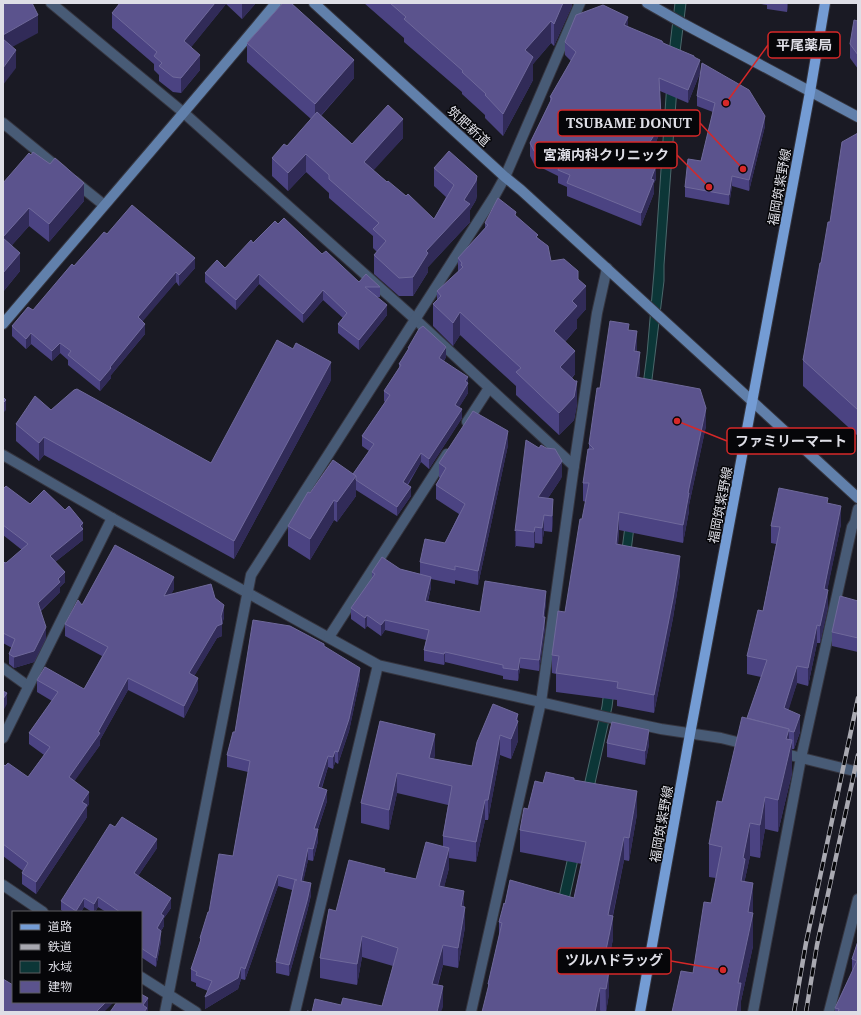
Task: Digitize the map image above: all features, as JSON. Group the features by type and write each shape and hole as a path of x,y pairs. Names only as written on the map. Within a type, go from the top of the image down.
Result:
{"main road":[{"name":"福岡筑紫野線","path":"640,1012 690,734 810,92 824,3"}],"street":[{"path":"51,3 184,113 415,319 574,466"},
{"path":"3,324 276,3"},
{"name":"筑肥新道","path":"314,3 662,318 858,498"},
{"path":"165,1012 251,575 495,195 505,177 580,3"},
{"path":"647,3 858,117"},
{"path":"3,123 104,205"},
{"path":"471,1012 541,702 597,313 607,268"},
{"path":"463,428 489,388"},
{"path":"329,637 450,448"},
{"path":"3,454 112,518 378,665 599,716 690,734 720,738 757,747"},
{"path":"752,1012 801,758 852,526 855,522 858,508"},
{"path":"3,738 112,518"},
{"path":"295,1012 378,665"},
{"path":"3,668 28,686"},
{"path":"771,750 858,772"},
{"path":"3,886 41,911"},
{"path":"829,1012 856,919 858,899"},
{"path":"142,978 196,1012"}],"water":[{"path":"675,3 686,3 679,60 664,281 612,707 544,1012 533,1012 602,706 647,354 669,53"}],"building":[{"path":"3,3 32,3 38,15 3,35"},
{"path":"120,3 215,3 184,41 200,55 181,78 173,77 159,66 162,63 154,56 157,52 112,13"},
{"path":"283,3 291,3 354,60 315,104 247,43"},
{"path":"390,3 563,3 554,24 551,21 525,50 533,57 503,114 485,95 486,94 462,72 463,71 404,19 406,17"},
{"path":"603,5 628,17 624,25 662,41 663,43 700,60 688,90 659,78 661,116 653,137 639,159 656,166 651,179 654,180 641,213 567,183 570,175 558,170 560,164 534,151 530,143 552,98 550,97 576,52 565,42 576,15"},
{"path":"854,20 858,21 858,55 850,44"},
{"path":"3,39 16,50 3,68"},
{"path":"702,63 749,90 765,116 749,180 732,176 729,195 685,187 688,159 701,161 715,103 697,96"},
{"path":"388,105 403,119 364,162 387,182 388,181 406,196 408,194 434,219 454,185 434,168 449,151 477,176 476,181 464,200 470,204 426,251 428,253 413,277 399,278 374,255 386,241 373,229 379,223 329,179 329,175 306,154 288,173 272,158 284,144 287,146 317,112 352,144"},
{"path":"858,133 858,410 803,360 828,222 830,222 842,142"},
{"path":"33,152 50,164 55,158 84,183 49,224 29,208 3,237 3,183 29,153 31,155"},
{"path":"498,198 516,212 515,215 538,235 536,237 548,246 551,261 564,259 578,271 578,279 586,286 572,301 577,306 554,331 575,351 560,367 575,381 577,381 574,397 559,413 516,372 521,368 460,312 453,323 433,304 441,296 437,291 463,267 458,258 488,225 485,223"},
{"path":"132,205 195,258 179,275 176,272 138,317 145,324 100,381 68,355 71,351 60,343 52,351 31,333 26,339 12,326 28,307 33,310 72,264 74,266 104,232 107,234"},
{"path":"284,218 322,254 326,251 359,282 366,274 380,287 365,287 387,305 359,340 338,324 347,313 323,290 303,314 259,274 236,300 205,273 217,260 225,268 251,240 253,243 275,221 278,224"},
{"path":"3,238 20,253 3,273"},
{"path":"610,321 629,324 628,330 637,331 634,351 640,352 636,377 700,389 706,408 688,493 683,525 619,512 616,544 680,556 654,695 617,688 618,682 556,673 559,656 552,655 558,611 565,612 580,519 582,519 589,483 583,483 588,449 594,449 589,444 597,388 600,388"},
{"path":"423,326 446,347 439,358 468,377 465,381 468,383 455,405 462,409 429,459 421,453 403,482 411,487 397,507 356,480 356,476 353,474 374,444 362,436 390,395 384,391 401,365 399,364 419,329"},
{"path":"277,340 293,349 296,343 331,362 234,541 44,437 39,443 16,424 35,396 51,410 77,389 211,463"},
{"path":"473,411 508,431 478,571 455,566 455,570 420,562 425,539 445,543 465,504 436,485 446,468 439,463"},
{"path":"526,440 539,448 541,445 546,448 555,449 562,461 538,497 553,499 552,516 544,515 542,528 535,527 534,532 515,531"},
{"path":"333,460 356,476 337,502 334,500 310,539 288,526 308,492 310,493"},
{"path":"6,486 30,504 44,490 65,510 69,506 83,523 80,526 83,529 50,556 65,572 58,579 60,582 38,603 46,627 34,651 14,657 9,654 15,639 3,633 3,562 6,563 28,544 3,525 3,489"},
{"path":"779,488 828,498 827,503 841,506 824,589 828,590 820,626 817,625 808,668 797,666 784,708 800,715 794,732 789,731 789,729 747,718 767,660 747,656 758,610 763,611 780,527 771,526"},
{"path":"115,545 174,577 164,596 211,584 215,598 224,605 221,616 222,624 217,626 189,673 198,678 184,706 128,678 98,732 100,733 69,777 89,792 82,802 87,805 36,882 22,873 28,863 3,844 3,764 5,766 8,763 28,777 50,747 29,733 58,692 37,680 45,667 84,689 108,647 65,624 78,600 82,605"},
{"path":"382,557 400,569 431,577 425,601 480,612 485,581 546,591 543,617 545,617 539,660 520,658 518,670 503,668 503,665 445,652 444,654 424,650 429,630 385,620 381,625 367,615 365,618 351,608 375,574 372,572"},
{"path":"840,596 858,601 858,638 832,632"},
{"path":"253,620 290,626 324,644 324,646 360,668 349,719 338,752 335,751 333,757 328,756 318,787 327,790 314,829 318,829 313,849 308,848 301,881 311,883 289,965 276,962 295,880 297,880 278,875 245,969 241,967 238,978 205,997 212,981 196,975 197,972 191,969 209,912 219,854 233,856 250,761 227,755 233,732 235,732"},
{"path":"3,691 7,693 3,699"},
{"path":"493,704 518,714 516,720 518,721 511,739 500,735 488,800 485,800 476,842 443,836 452,786 397,773 389,810 361,803 380,721 435,734 429,758 472,766 477,742"},
{"path":"742,717 789,729 786,739 792,740 778,800 765,797 760,825 750,823 743,858 745,859 741,881 753,883 748,912 753,913 738,983 741,983 736,1012 672,1012 681,971 693,973 704,902 711,903 722,847 709,844 717,801 722,802"},
{"path":"612,722 649,730 645,751 607,743"},
{"path":"546,772 574,778 574,780 637,791 629,838 624,837 608,915 613,916 605,955 609,956 606,971 609,971 606,989 600,988 595,1012 482,1012 502,923 499,922 504,903 505,904 510,880 574,898 586,842 520,830 524,808 528,809 535,781 543,783"},
{"path":"122,817 157,839 134,873 171,898 161,914 164,916 157,928 161,931 156,958 142,949 142,911 119,911 98,897 94,904 84,898 76,911 61,901 110,824 115,827"},
{"path":"426,842 449,848 439,886 464,891 461,906 465,907 458,948 443,945 432,984 443,986 437,1012 312,1012 315,999 341,1005 343,998 382,1006 398,948 362,936 357,964 320,958 329,909 336,911 349,860 385,869 384,872 416,879"},
{"path":"858,941 858,1012 838,1012 839,1009 835,1008 857,961 852,959"},
{"path":"3,979 12,984 12,1003 105,1003 96,1012 3,1012"},
{"path":"142,995 148,998 143,1005 147,1008 144,1012 110,1012 116,1003 142,1003"}],"railway":[{"path":"794,1012 806,943 858,698"},
{"path":"806,1012 817,945 858,755"}],"place":[{"name":"平尾薬局","path":"726,103"},
{"name":"TSUBAME DONUT","path":"743,169"},
{"name":"宮瀬内科クリニック","path":"709,187"},
{"name":"ファミリーマート","path":"677,421"},
{"name":"ツルハドラッグ","path":"723,970"}]}
